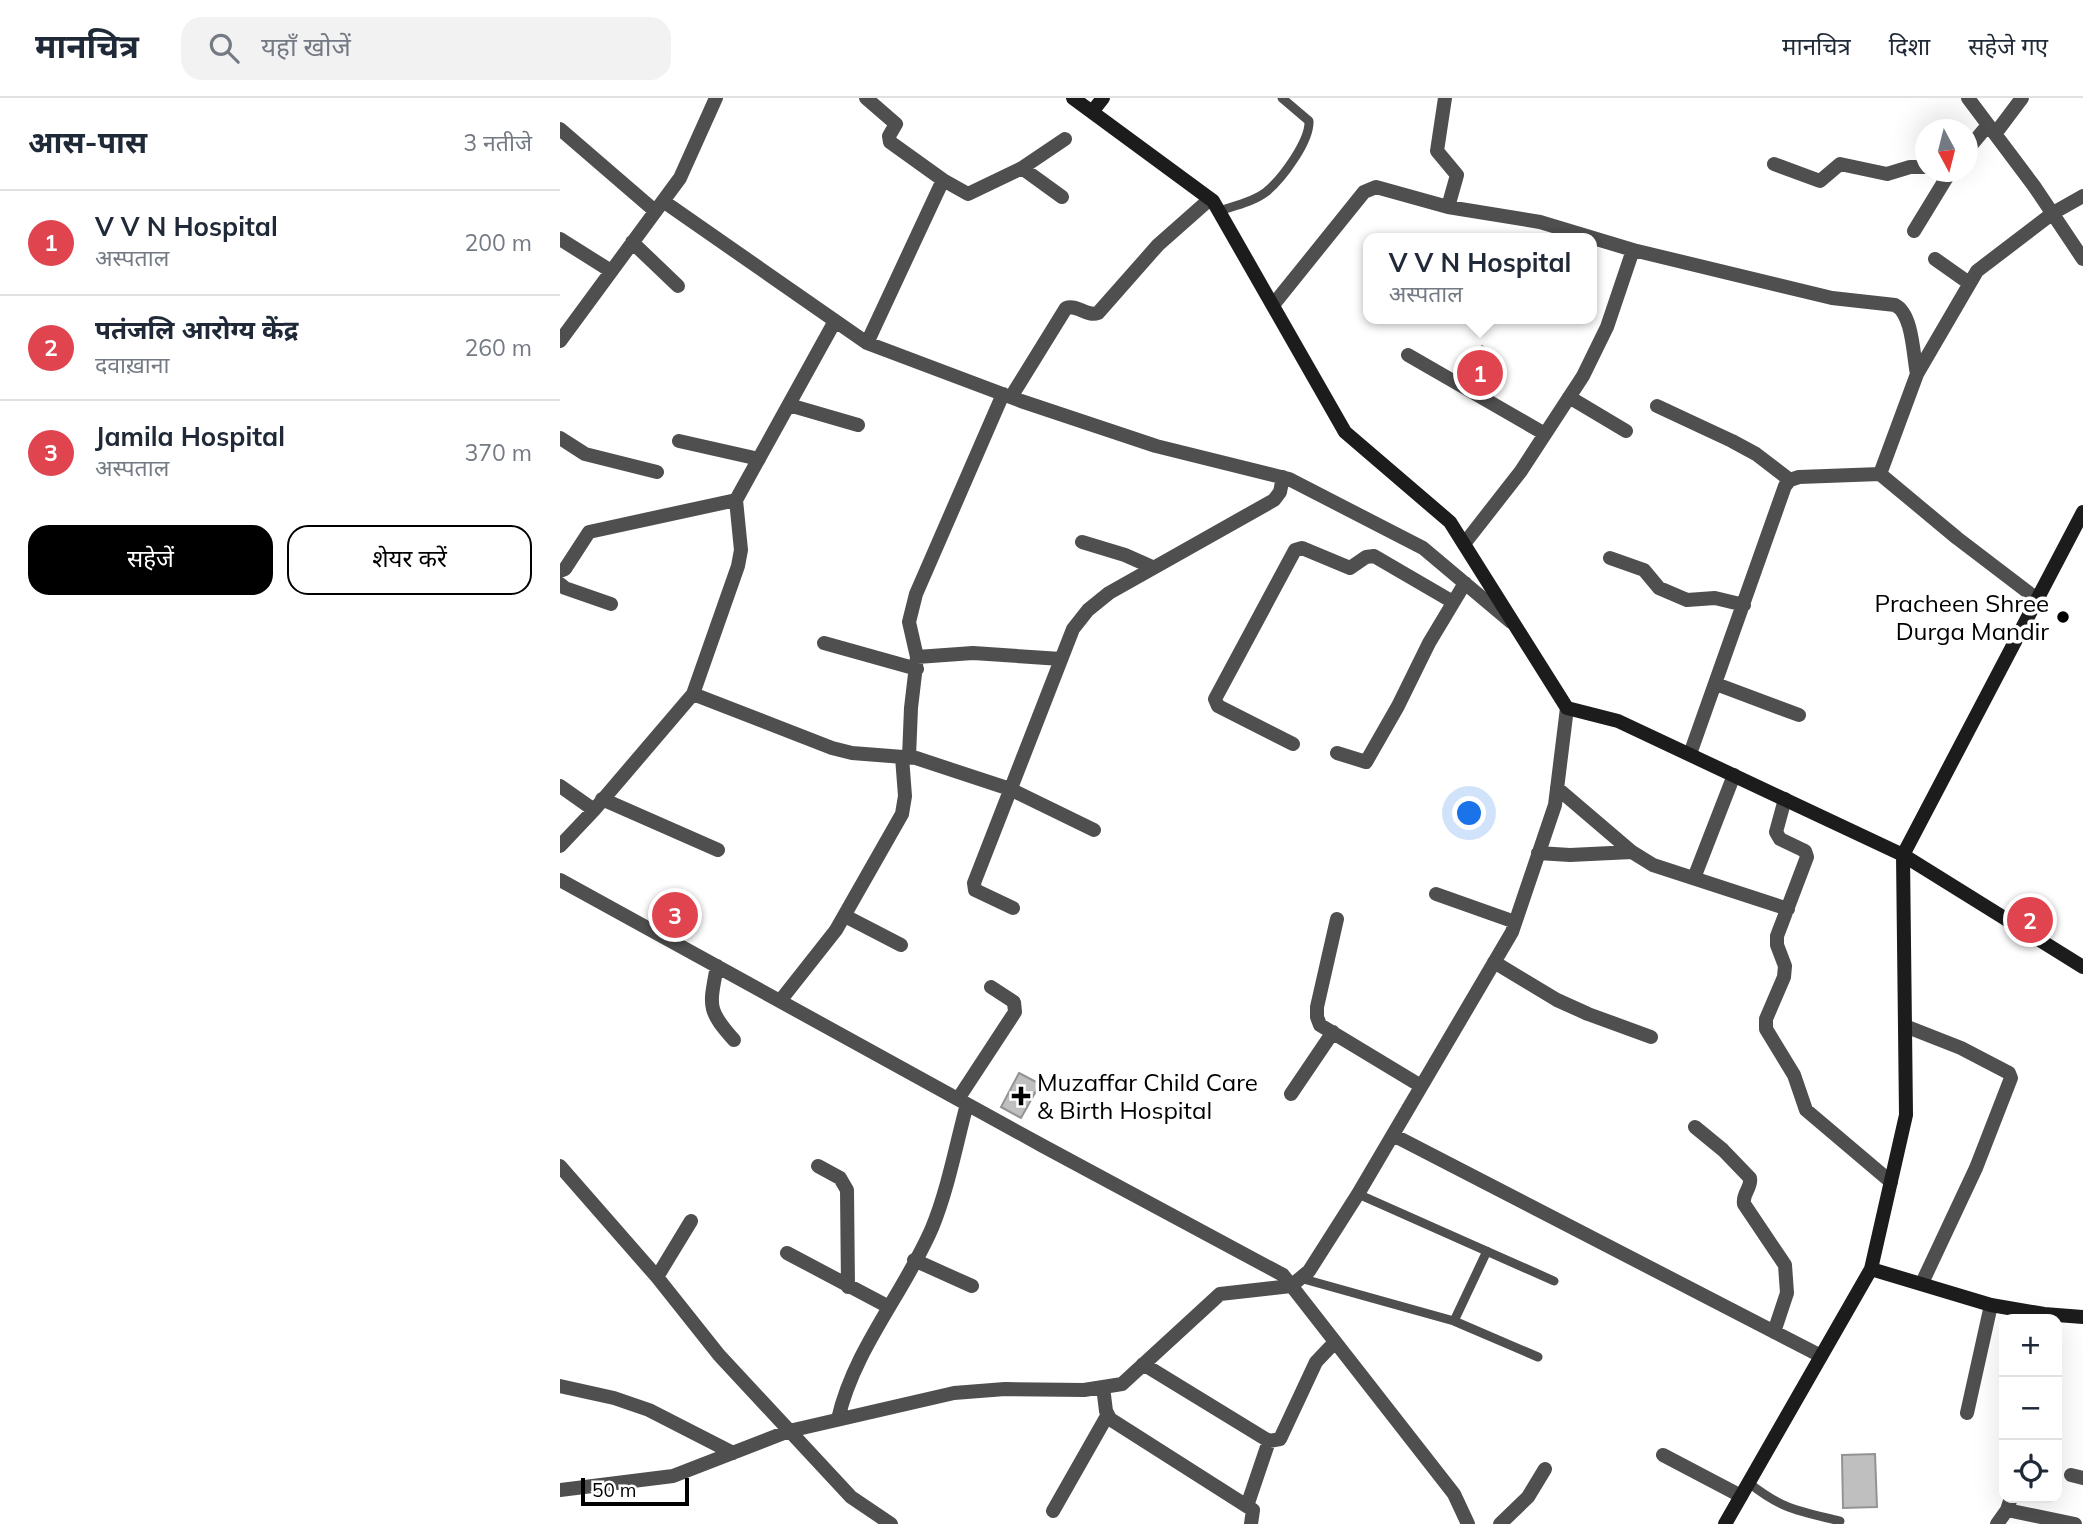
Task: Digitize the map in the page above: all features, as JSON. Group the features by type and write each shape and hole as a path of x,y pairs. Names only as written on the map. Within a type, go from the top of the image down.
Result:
{"street":[{"path":"560,341 680,178 716,98"},
{"path":"866,98 896,124 890,135 890,142 965,193 972,194 1022,169 1065,139"},
{"path":"1092,112 1103,98"},
{"path":"1445,98 1437,151 1457,175 1448,207"},
{"path":"1968,98 2053,213 2083,259"},
{"path":"1978,141 2022,98"},
{"path":"560,1490 673,1476 789,1430 954,1393 1005,1389 1084,1390 1122,1384 1220,1294 1296,1282 1309,1271 1358,1194 1512,932 1555,805 1567,708 1450,523 1345,432 1214,205 1075,99"},
{"path":"560,130 659,206 867,343 1007,396 1156,446 1283,477 1423,548 1515,626"},
{"path":"1774,164 1820,181 1840,164 1887,174 1915,167"},
{"path":"1022,169 1062,197"},
{"path":"867,343 943,180"},
{"path":"1914,231 1944,182"},
{"path":"1273,305 1364,192 1376,187 1448,207 1540,222 1577,233"},
{"path":"1880,474 1917,374 1977,271 2053,213 2083,196"},
{"path":"780,1001 836,930 902,814 905,757 917,663 909,622 916,594 1007,396 1066,308 1071,306 1093,315 1098,313 1157,245 1214,205"},
{"path":"560,239 611,271"},
{"path":"1597,239 1832,298 1895,305 1903,309 1908,318 1917,374"},
{"path":"632,242 678,286"},
{"path":"1464,544 1521,471 1583,376 1607,327 1633,250"},
{"path":"1935,258 1969,283"},
{"path":"560,846 693,694 738,566 741,550 736,500 835,321"},
{"path":"1408,355 1545,434"},
{"path":"1569,397 1626,431"},
{"path":"789,405 858,425"},
{"path":"1657,407 1756,454 1790,480"},
{"path":"560,438 585,454 657,471"},
{"path":"679,442 759,459"},
{"path":"1690,754 1785,486 1790,480 1799,477 1880,474 2037,599"},
{"path":"1013,908 975,890 974,883 1073,629 1088,610 1108,593 1274,500 1283,477"},
{"path":"560,571 565,569 589,531 736,500"},
{"path":"1725,1524 1871,1269 1906,1115 1903,855 2083,512"},
{"path":"1082,542 1153,567"},
{"path":"1293,744 1218,706 1215,699 1295,550 1302,548 1350,568 1366,557 1374,556 1453,602"},
{"path":"1611,558 1644,570 1659,588 1687,600 1715,598 1744,605"},
{"path":"1337,753 1366,762 1429,643 1465,583"},
{"path":"560,584 611,604"},
{"path":"824,643 917,663 973,653 1061,659"},
{"path":"1716,684 1798,715"},
{"path":"693,694 832,748 905,757 1010,789 1094,830"},
{"path":"1567,708 1618,721 1903,855 2083,967"},
{"path":"1694,878 1734,775"},
{"path":"560,786 598,804 718,850"},
{"path":"1557,788 1632,852 1653,865 1788,909"},
{"path":"1785,799 1776,828 1777,836 1805,851 1807,858 1777,936 1777,945 1785,965 1784,976 1766,1019 1766,1029 1794,1075 1806,1110 1891,1182"},
{"path":"1538,853 1579,855 1632,852"},
{"path":"560,880 1296,1282 1335,1342 1454,1494 1468,1524"},
{"path":"1436,894 1515,922"},
{"path":"845,916 901,945"},
{"path":"1337,919 1317,1007 1320,1025 1422,1086"},
{"path":"1494,962 1557,1000 1651,1037"},
{"path":"717,966 712,1013 733,1040"},
{"path":"838,1419 849,1380 932,1228 942,1200 962,1101 1015,1012 1014,1002 991,988"},
{"path":"1905,1026 1961,1048 2009,1073 2011,1078 1976,1168 1922,1283"},
{"path":"1291,1094 1333,1032"},
{"path":"1695,1127 1723,1150 1750,1178 1743,1196 1744,1204 1785,1265 1787,1293 1774,1332"},
{"path":"1393,1135 1822,1356"},
{"path":"560,1166 657,1277 719,1355 851,1497 891,1524"},
{"path":"818,1166 840,1178 847,1190 848,1287"},
{"path":"657,1277 691,1221"},
{"path":"787,1253 889,1307"},
{"path":"914,1260 972,1286"},
{"path":"1871,1269 1991,1305 2031,1314"},
{"path":"1967,1413 1991,1305"},
{"path":"2062,1317 2083,1317"},
{"path":"1143,1364 1269,1441 1280,1439 1316,1362 1335,1342"},
{"path":"560,1386 614,1398 649,1410 733,1452"},
{"path":"1053,1511 1107,1416 1103,1387"},
{"path":"1107,1416 1253,1510 1251,1524"},
{"path":"1247,1506 1269,1441"},
{"path":"1663,1455 1745,1489"},
{"path":"1500,1524 1528,1497 1545,1469"},
{"path":"1997,1524 2009,1504 2075,1524"}],"lane":[{"path":"1214,205 1247,202 1264,193 1280,177 1307,136 1309,121 1282,98"},
{"path":"1358,1194 1554,1281"},
{"path":"1454,1321 1487,1251"},
{"path":"1296,1282 1454,1321 1538,1357"},
{"path":"1745,1489 1787,1508 1840,1521"}],"building":[{"path":"1482,346 1499,356 1481,386 1464,376"},
{"path":"676,894 692,902 676,933 661,925"},
{"path":"1019,1073 1040,1084 1021,1118 1001,1107"},
{"path":"1875,1454 1877,1507 1843,1508 1842,1455"}],"place":[{"name":"V V N Hospital","path":"1480,373"},
{"name":"Pracheen Shree Durga Mandir","path":"2063,617"},
{"name":"Jamila Hospital","path":"675,915"},
{"name":"पतंजलि आरोग्य केंद्र","path":"2030,920"},
{"name":"Muzaffar Child Care & Birth Hospital","path":"1021,1096"}]}
